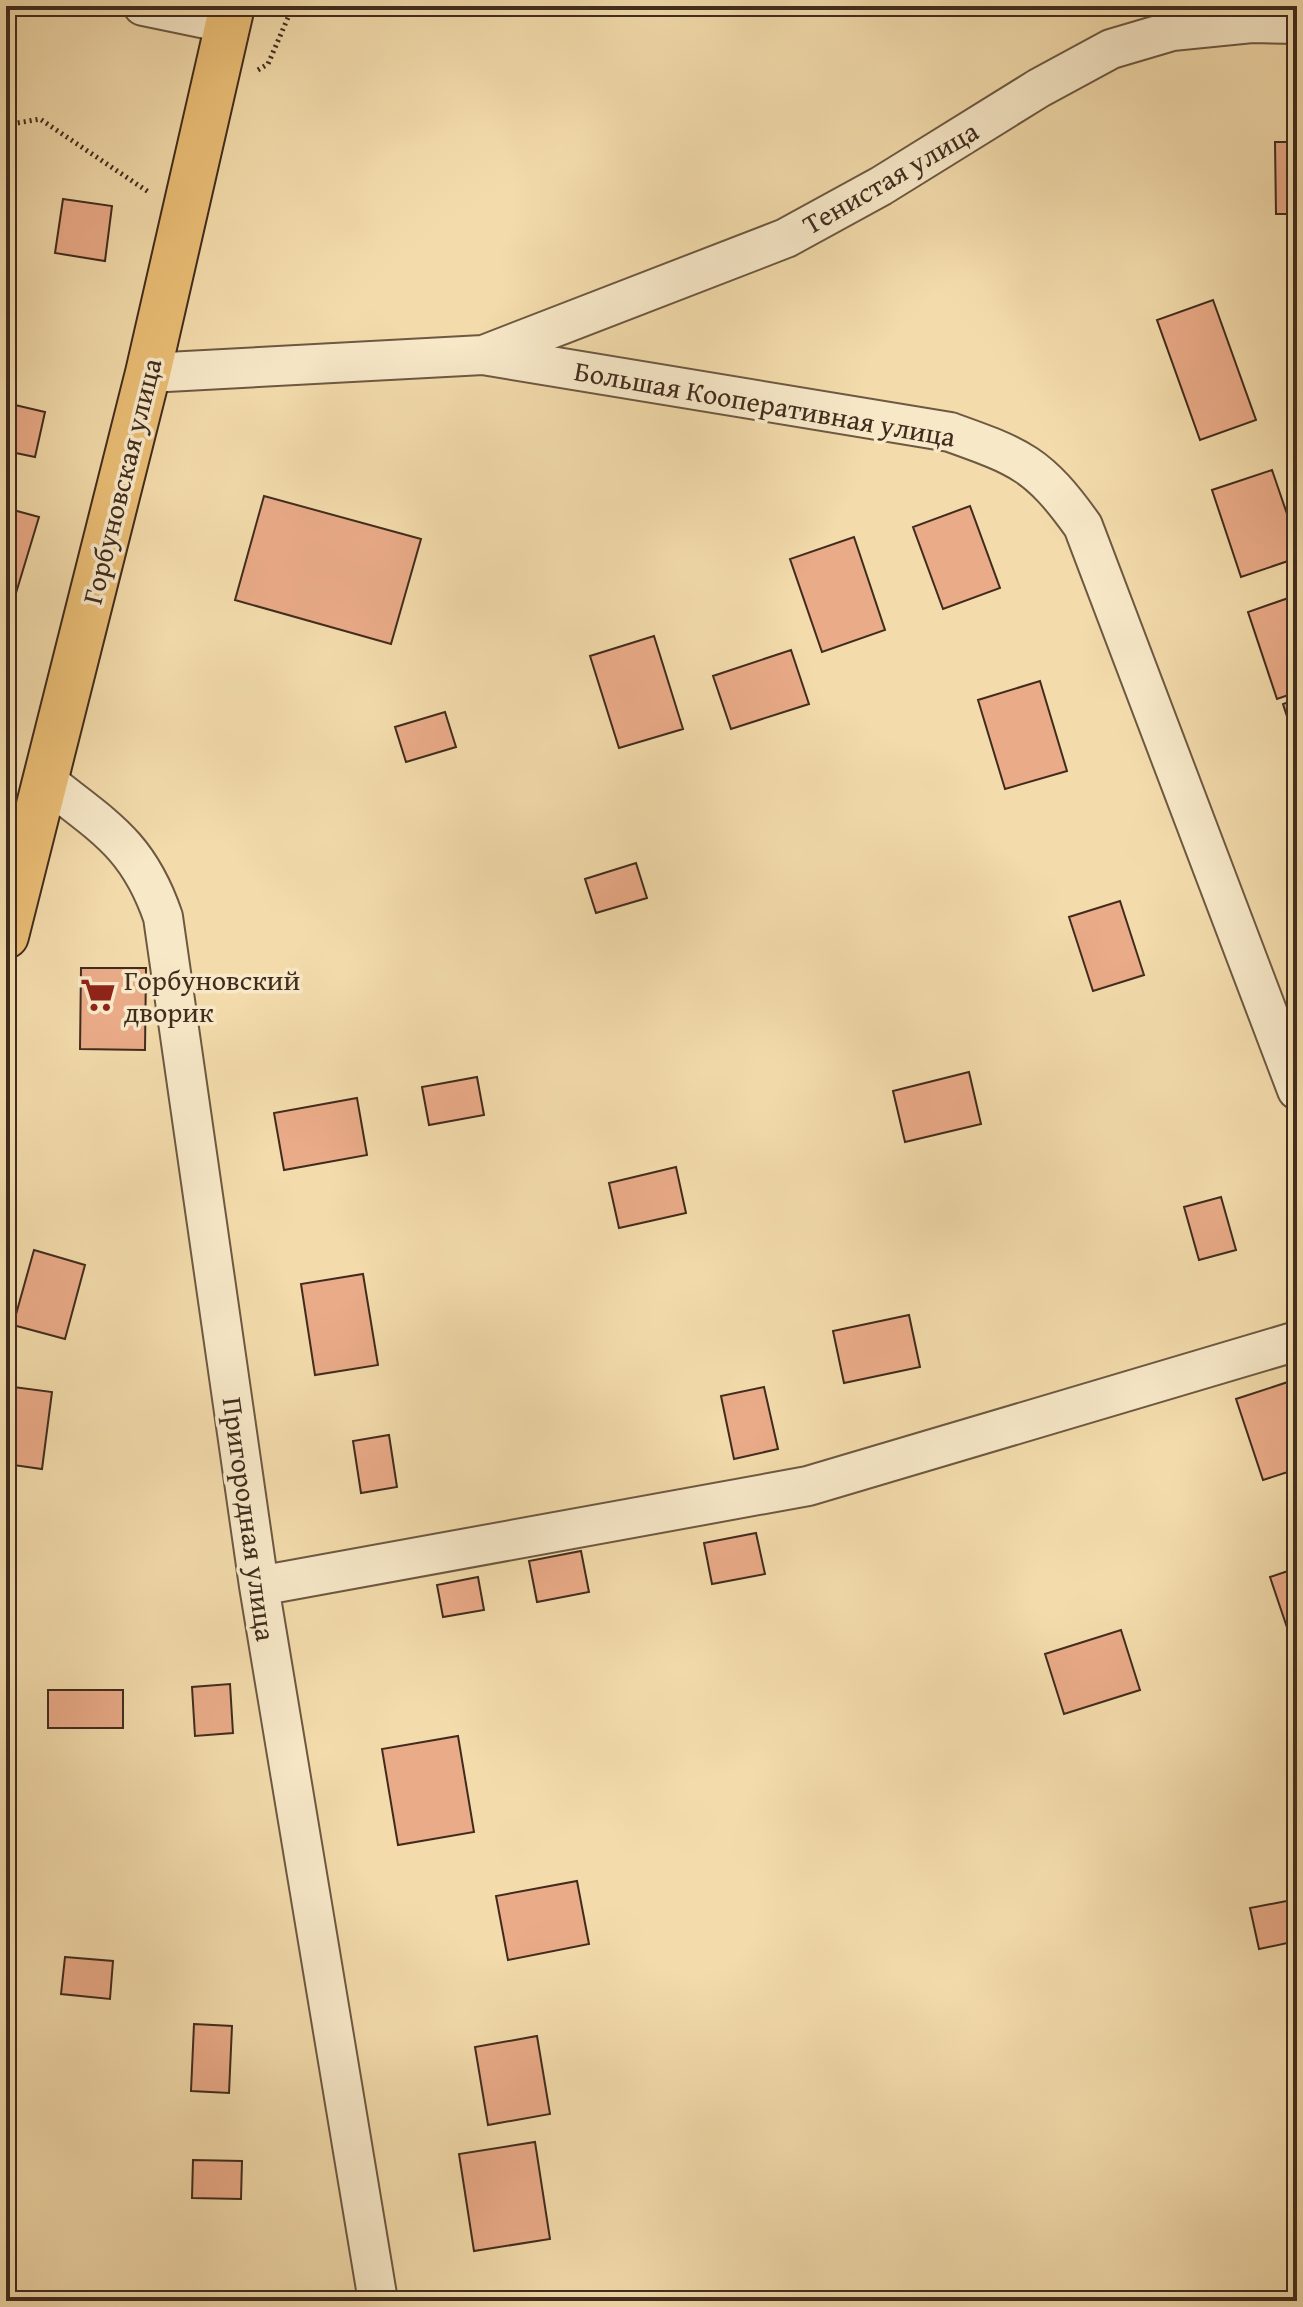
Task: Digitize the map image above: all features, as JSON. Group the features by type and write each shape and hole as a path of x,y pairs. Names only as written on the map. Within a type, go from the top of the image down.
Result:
{"main road":[{"name":"Горбуновская улица","path":"6,936 148,373 231,15"}],"street":[{"path":"143,6 231,15"},
{"name":"Тенистая улица","path":"483,355 786,238 881,186 1039,88 1111,49 1172,31 1252,23 1297,24"},
{"name":"Большая Кооперативная улица","path":"148,373 483,355 950,432 1016,455 1056,488 1083,526 1297,1090"},
{"name":"Пригородная улица","path":"46,781 123,842 151,881 163,917 259,1586 378,2301"},
{"path":"259,1586 808,1486 1297,1341"}],"path":[{"path":"6,125 40,119 185,216"}],"building":[{"path":"1275,142 1297,142 1297,214 1276,214"},
{"path":"63,199 112,206 105,261 55,253"},
{"path":"1213,300 1256,420 1200,440 1157,320"},
{"path":"15,405 45,412 35,457 6,451"},
{"path":"1272,470 1297,543 1297,558 1241,577 1212,490"},
{"path":"264,496 421,539 391,644 235,600"},
{"path":"970,506 1000,588 943,609 913,527"},
{"path":"6,508 39,517 16,593 6,590"},
{"path":"854,537 885,630 822,652 790,559"},
{"path":"1297,595 1297,692 1277,699 1248,612"},
{"path":"654,636 683,729 619,748 590,656"},
{"path":"791,650 809,704 731,729 713,676"},
{"path":"1040,681 1067,771 1005,789 978,700"},
{"path":"1297,699 1297,747 1283,704"},
{"path":"445,712 456,747 406,762 395,727"},
{"path":"636,863 647,898 596,913 585,879"},
{"path":"1120,901 1144,975 1093,991 1069,917"},
{"path":"81,968 146,968 145,1050 80,1049"},
{"path":"969,1072 981,1124 905,1142 893,1091"},
{"path":"477,1077 484,1115 429,1125 422,1087"},
{"path":"357,1098 367,1155 284,1170 274,1113"},
{"path":"676,1167 686,1213 619,1228 609,1183"},
{"path":"1221,1197 1236,1250 1199,1260 1184,1207"},
{"path":"34,1250 85,1265 65,1339 13,1325"},
{"path":"363,1274 378,1365 315,1375 301,1284"},
{"path":"909,1315 920,1367 844,1383 833,1331"},
{"path":"1297,1379 1297,1469 1263,1480 1236,1399"},
{"path":"6,1386 52,1392 42,1469 6,1464"},
{"path":"764,1387 778,1449 734,1459 721,1396"},
{"path":"389,1435 397,1487 361,1493 353,1441"},
{"path":"756,1533 765,1574 712,1584 704,1543"},
{"path":"581,1551 589,1592 537,1602 529,1561"},
{"path":"1297,1568 1297,1657 1270,1577"},
{"path":"478,1577 484,1610 443,1617 437,1585"},
{"path":"1121,1630 1140,1690 1064,1714 1045,1654"},
{"path":"230,1684 233,1733 195,1736 192,1687"},
{"path":"48,1690 123,1690 123,1728 48,1728"},
{"path":"458,1736 474,1832 398,1845 382,1749"},
{"path":"577,1881 589,1944 508,1960 496,1896"},
{"path":"1297,1899 1297,1941 1259,1949 1250,1908"},
{"path":"65,1957 113,1961 110,1999 61,1994"},
{"path":"194,2024 232,2026 229,2093 191,2091"},
{"path":"537,2036 550,2114 488,2125 475,2047"},
{"path":"535,2142 550,2239 474,2251 459,2154"},
{"path":"193,2160 242,2161 241,2199 192,2198"}],"place":[{"name":"Горбуновский дворик","path":"98,995"}]}
